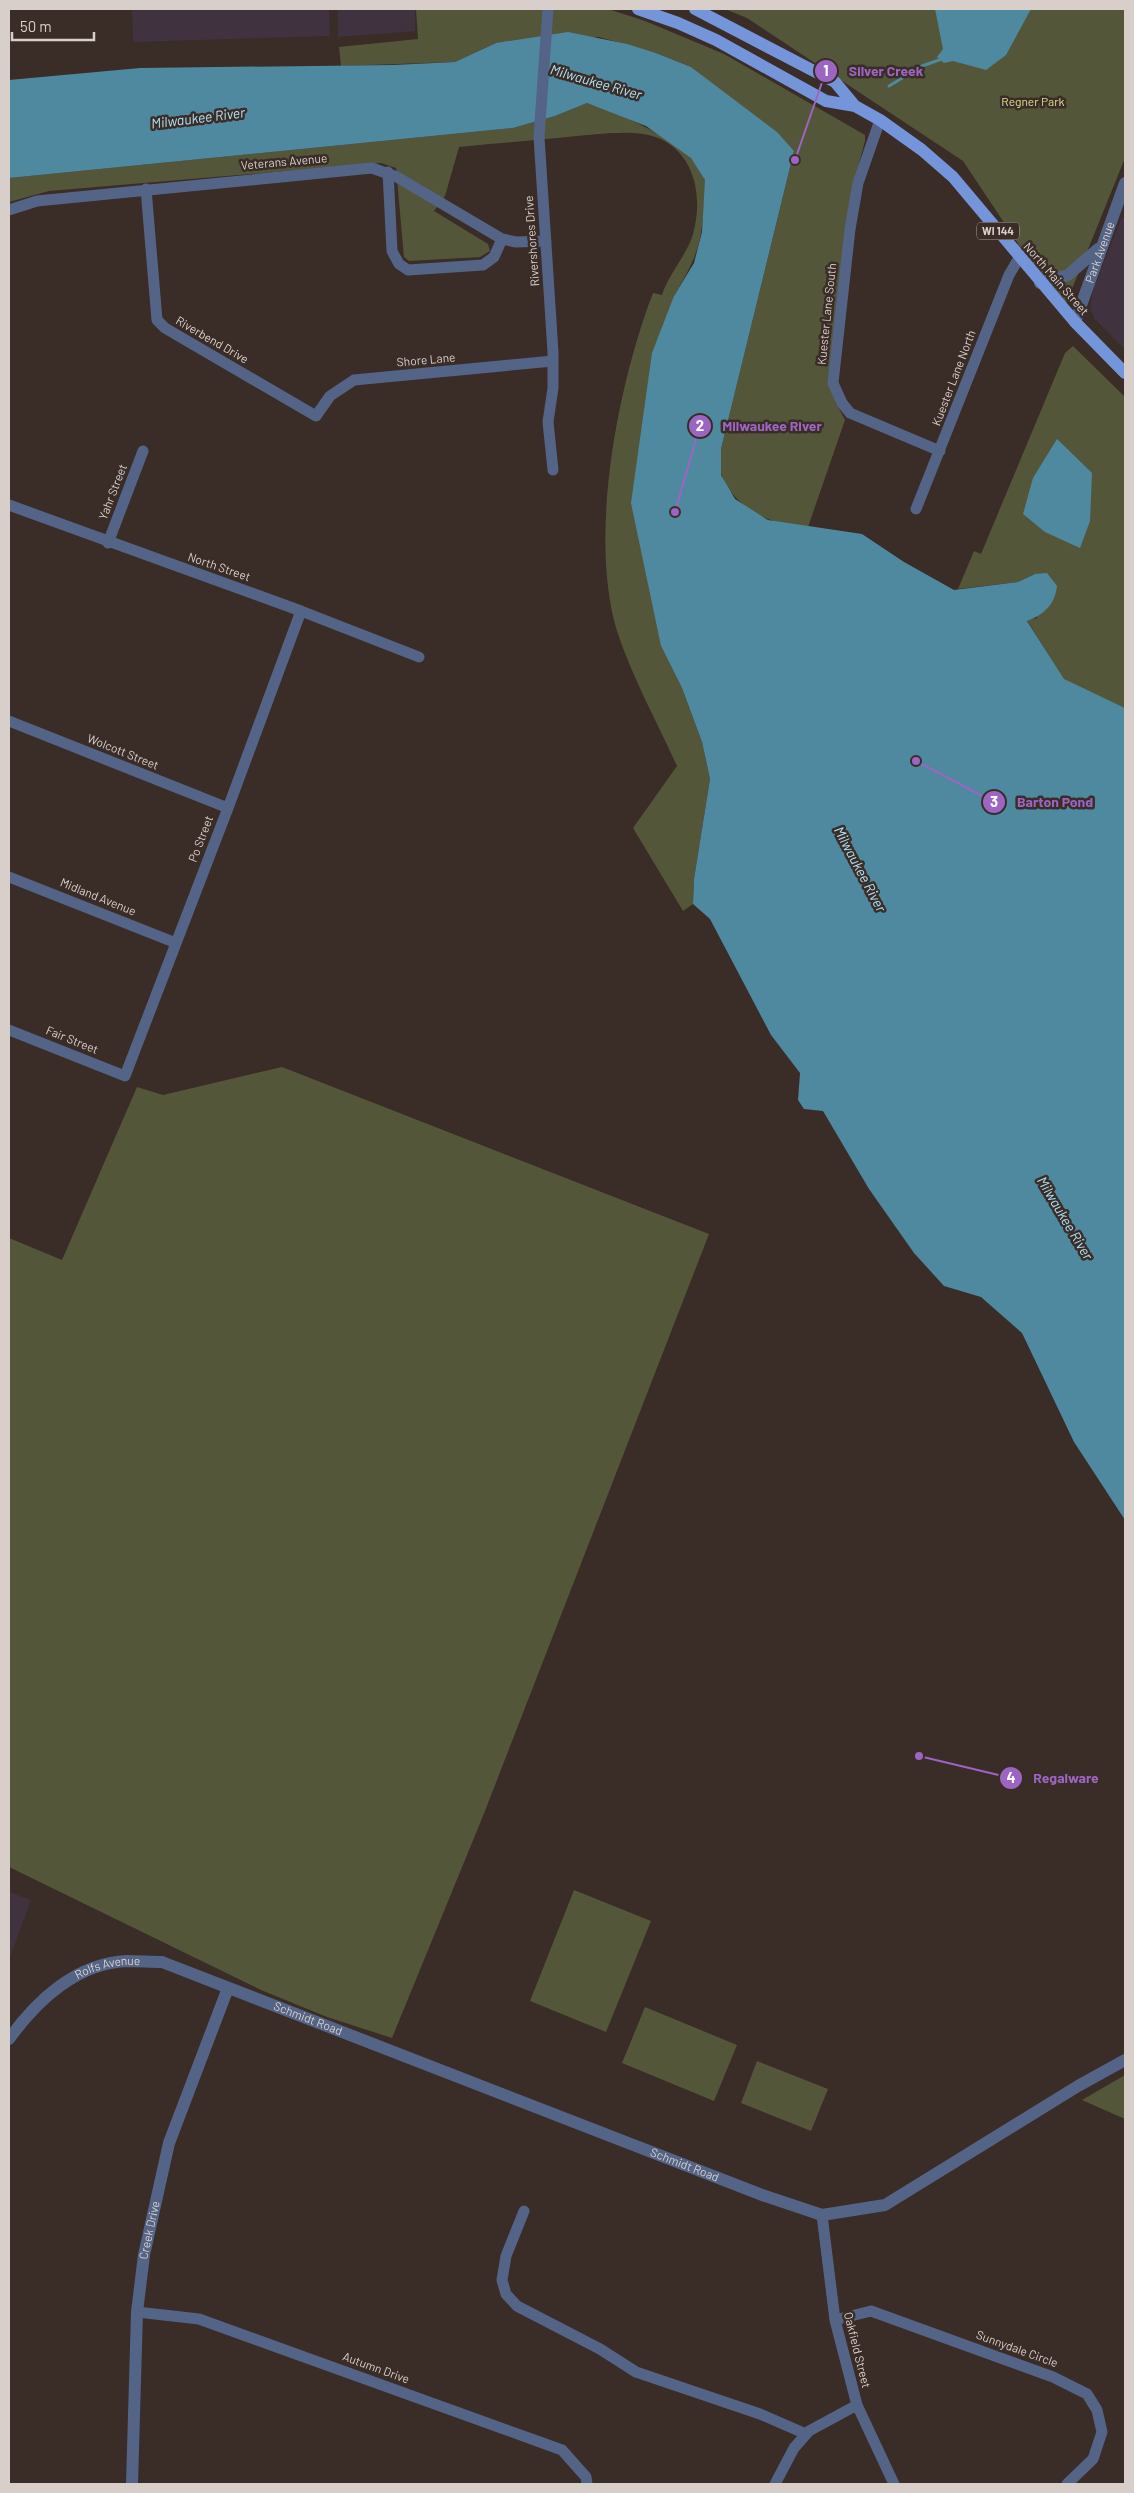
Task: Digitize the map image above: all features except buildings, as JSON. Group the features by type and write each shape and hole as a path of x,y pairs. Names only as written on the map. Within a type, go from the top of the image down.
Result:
{"main road":[{"name":"North Main Street","path":"638,9 678,23 716,40 826,102 855,106"},
{"name":"North Main Street","path":"695,9 835,82 855,106 880,120 922,150 953,177 1040,283 1125,373"}],"street":[{"name":"Rivershores Drive","path":"548,9 539,137 553,361 553,388 548,422 553,470"},
{"name":"Kuester Lane South","path":"880,120 858,183 833,383 842,403 850,413 940,451"},
{"name":"Veterans Avenue","path":"9,210 37,201 372,168 388,172 502,239 516,242 546,240"},
{"path":"388,172 392,250 399,264 408,270 483,265 494,257 502,239"},
{"name":"Park Avenue","path":"1075,322 1100,247 1125,183"},
{"name":"Riverbend Drive","path":"146,190 157,320 164,328 316,416"},
{"path":"1040,283 1068,275 1100,247"},
{"name":"Kuester Lane North","path":"916,509 1009,275 1019,258"},
{"name":"Shore Lane","path":"316,416 330,396 354,380 553,361"},
{"name":"Yahr Street","path":"108,543 143,451"},
{"name":"North Street","path":"9,505 419,656"},
{"name":"Po Street","path":"125,1076 301,611"},
{"name":"Wolcott Street","path":"9,721 228,808"},
{"name":"Midland Avenue","path":"9,877 176,943"},
{"name":"Fair Street","path":"9,1030 125,1076"},
{"name":"Rolfs Avenue","path":"9,2038 22,2020 57,1986 93,1968 126,1961 162,1962 228,1988"},
{"name":"Schmidt Road","path":"228,1988 762,2195 822,2215 885,2205 1078,2086 1125,2060"},
{"name":"Creek Drive","path":"132,2484 137,2312 144,2255 169,2143 228,1988"},
{"path":"524,2211 506,2256 502,2280 506,2294 517,2306 600,2349 636,2372 760,2414 806,2434"},
{"name":"Oakfield Street","path":"822,2215 834,2320 857,2405 894,2484"},
{"name":"Sunnydale Circle","path":"834,2320 871,2311 1053,2377 1086,2394 1096,2410 1102,2432 1093,2459 1067,2484"},
{"name":"Autumn Drive","path":"137,2312 199,2319 562,2450 586,2476 587,2484"},
{"path":"775,2484 794,2448 806,2434 857,2405"}],"shaded area":[{"path":"132,9 329,9 330,36 133,42"},
{"path":"338,9 415,9 415,31 338,37"},
{"path":"1122,217 1125,218 1125,350 1094,318 1090,308 1093,290"},
{"path":"9,1892 31,1900 9,1960"}],"green space":[{"path":"416,9 608,9 645,21 724,54 865,135 859,163 835,401 845,420 808,527 782,524 757,514 736,497 728,487 722,476 720,466 721,449 794,151 691,67 656,53 599,37 496,43 455,62 341,66 339,47 418,39"},
{"name":"Regner Park","path":"725,9 1125,9 1125,158 1063,311 963,161 747,18"},
{"path":"587,103 618,114 673,143 699,167 706,183 699,242 692,262 674,296 661,646 682,688 702,742 710,779 694,879 693,904 683,911 633,828 677,766 637,682 617,631 609,593 605,551 606,506 611,461 619,415 640,330 653,293 662,295 693,234 697,199 689,167 680,153 668,143 652,136 633,133 595,134 459,147 445,196 434,211 488,244 490,251 480,257 409,261 404,257 396,168 381,163 49,191 9,202 9,178 513,128 555,116"},
{"path":"1073,346 1125,397 1125,708 1064,680 1027,620 1037,618 1035,574 1018,582 958,589 974,551 981,554 1065,353"},
{"path":"282,1067 709,1234 483,1816 392,2038 327,2017 261,1990 9,1867 9,1238 62,1260 137,1087 163,1095"},
{"path":"574,1890 651,1921 606,2032 530,2001"},
{"path":"645,2007 737,2045 714,2101 622,2063"},
{"path":"757,2061 828,2089 811,2131 741,2103"},
{"path":"1125,2075 1125,2119 1082,2100"}],"water":[{"path":"935,9 1031,9 1006,55 986,70 953,61 944,63 937,57 943,49"},
{"path":"568,32 627,44 691,67 777,132 794,151 721,449 721,475 735,499 768,520 862,534 904,562 954,590 1018,582 1035,574 1047,573 1057,586 1054,598 1048,608 1039,616 1027,621 1064,679 1125,708 1125,1520 1074,1442 1022,1333 981,1297 944,1286 914,1253 869,1189 823,1111 804,1109 798,1100 800,1073 771,1035 710,919 693,904 694,879 710,779 702,742 682,688 661,646 631,503 652,353 674,296 694,263 702,232 705,180 691,158 646,126 587,103 555,116 513,128 9,178 9,80 140,68 393,65 455,62 496,43"},
{"path":"1057,439 1092,473 1090,521 1080,548 1045,532 1023,514 1033,478"}],"waterway":[{"path":"889,86 922,66 942,59"}],"place":[{"name":"Silver Creek","path":"795,160"},
{"name":"Milwaukee River","path":"675,512"},
{"name":"Barton Pond","path":"916,761"},
{"name":"Regalware","path":"919,1756"}]}
